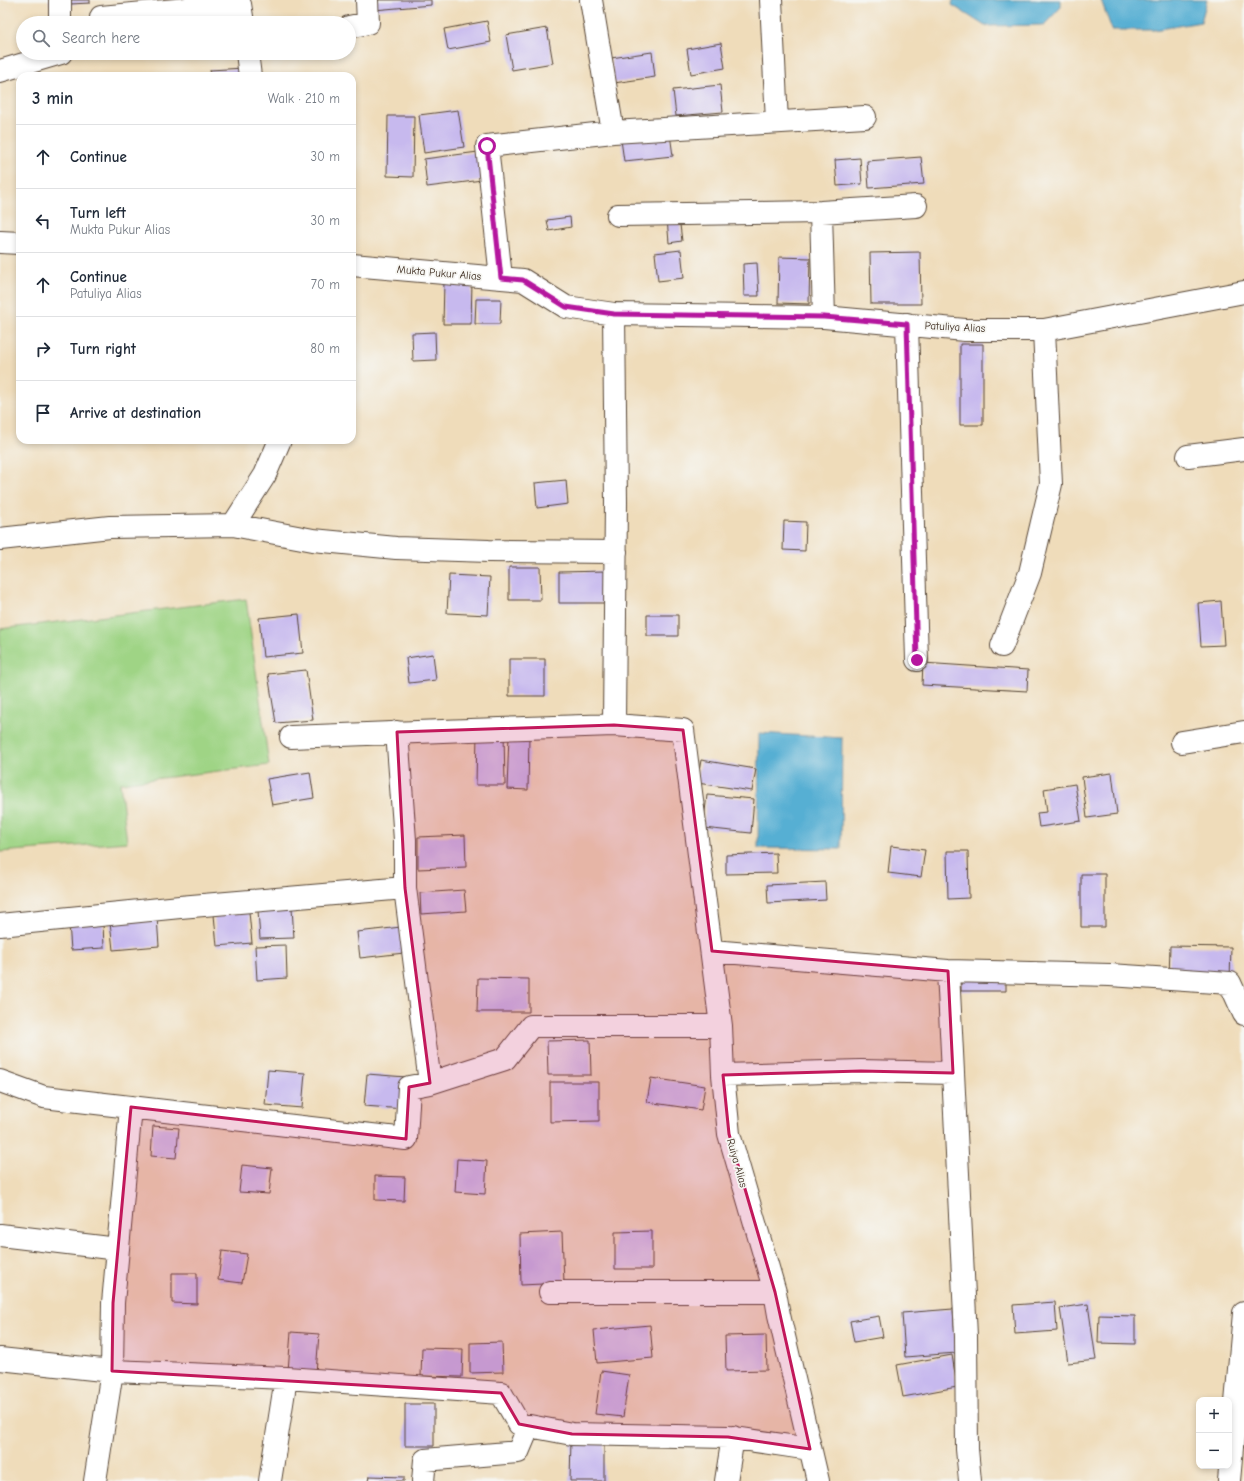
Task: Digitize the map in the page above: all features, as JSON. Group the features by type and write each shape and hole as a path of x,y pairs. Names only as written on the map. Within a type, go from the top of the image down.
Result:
{"street":[{"path":"60,0 60,16"},
{"path":"356,26 368,23 367,0"},
{"path":"591,0 613,132"},
{"path":"771,0 778,122"},
{"path":"111,16 240,4 242,16"},
{"path":"0,71 37,60"},
{"path":"248,60 249,72"},
{"path":"501,278 487,146 613,132 865,117"},
{"path":"618,216 821,212 916,206"},
{"path":"821,212 824,317"},
{"path":"0,242 16,243"},
{"name":"Mukta Pukur Alias","path":"356,266 523,280 566,307 614,314"},
{"name":"Patuliya Alias","path":"614,314 824,317 965,330 1044,330 1244,292"},
{"path":"291,737 614,725 616,552 614,314"},
{"path":"907,324 917,660"},
{"path":"1002,646 1030,573 1051,484 1044,330"},
{"path":"233,525 265,475 278,444"},
{"path":"1188,456 1244,449"},
{"path":"0,539 110,527 233,525 313,540 396,548 488,551 616,552"},
{"name":"Ruiya Alias","path":"614,725 683,730 721,1026 722,1075 729,1134 775,1292 779,1315 818,1481"},
{"path":"397,732 405,840 405,888 430,1083"},
{"path":"1182,742 1244,732"},
{"path":"0,925 180,906 405,888"},
{"path":"712,951 948,971 1110,975 1230,983 1244,1014"},
{"path":"948,971 966,1336 967,1449 970,1481"},
{"path":"0,1081 44,1096 406,1139 409,1087 430,1083 505,1059 531,1026 721,1026"},
{"path":"722,1075 861,1071 953,1074"},
{"path":"95,1481 112,1371 113,1303 131,1107"},
{"path":"0,1235 118,1249"},
{"path":"550,1292 775,1292"},
{"path":"1229,1481 1244,1313"},
{"path":"0,1359 112,1371 286,1378 501,1393 518,1424 572,1434 733,1437 810,1449"},
{"path":"270,1481 286,1378"},
{"path":"423,1481 425,1460 518,1452 529,1426"},
{"path":"726,1481 733,1437"}],"highlighted area":[{"path":"614,725 683,730 712,951 948,971 953,1073 861,1071 723,1075 729,1134 775,1292 810,1449 728,1437 572,1434 519,1424 501,1393 112,1371 113,1303 131,1107 406,1139 409,1087 430,1083 405,888 397,732"}],"green space":[{"path":"246,599 269,765 120,783 127,842 0,852 0,629"}],"water":[{"path":"953,0 1061,0 1061,7 1044,25 985,26 952,5"},
{"path":"1101,0 1207,0 1201,22 1154,30 1112,30"},
{"path":"759,733 842,738 841,849 758,848"}],"building":[{"path":"49,0 90,0 90,3 50,5"},
{"path":"373,0 431,0 431,5 374,10"},
{"path":"487,21 491,42 448,50 444,29"},
{"path":"547,28 553,63 512,70 506,35"},
{"path":"721,43 725,68 691,74 687,49"},
{"path":"652,52 655,77 614,83 611,58"},
{"path":"244,68 244,72 210,72 210,70"},
{"path":"720,85 723,112 676,116 673,90"},
{"path":"458,110 464,147 424,153 419,115"},
{"path":"388,116 414,116 413,177 387,176"},
{"path":"670,134 673,156 624,161 621,140"},
{"path":"478,152 482,180 427,187 424,159"},
{"path":"921,157 924,184 869,188 867,161"},
{"path":"860,158 862,184 837,186 835,160"},
{"path":"570,217 571,227 549,231 547,220"},
{"path":"679,217 682,241 669,243 667,218"},
{"path":"681,250 684,278 658,281 655,253"},
{"path":"920,252 921,304 871,304 870,253"},
{"path":"779,257 810,258 809,304 778,303"},
{"path":"757,263 759,296 744,296 743,264"},
{"path":"444,282 472,282 471,324 443,324"},
{"path":"476,299 501,299 500,324 475,324"},
{"path":"435,332 436,360 413,361 412,333"},
{"path":"960,344 983,344 983,425 960,425"},
{"path":"566,480 568,504 537,508 535,483"},
{"path":"784,521 806,522 805,551 783,550"},
{"path":"509,567 540,567 541,600 509,600"},
{"path":"606,571 606,603 559,603 559,572"},
{"path":"449,575 490,577 488,615 447,613"},
{"path":"1221,601 1224,645 1201,646 1198,603"},
{"path":"299,614 303,653 263,657 259,618"},
{"path":"647,615 678,615 678,636 647,636"},
{"path":"433,654 436,680 409,683 406,658"},
{"path":"509,659 545,659 545,696 509,696"},
{"path":"923,663 1028,670 1027,691 922,685"},
{"path":"306,670 313,720 276,723 268,674"},
{"path":"477,732 504,733 505,785 476,785"},
{"path":"509,735 529,736 528,790 507,789"},
{"path":"701,760 756,769 752,791 697,783"},
{"path":"310,772 314,798 272,805 267,779"},
{"path":"1112,773 1117,814 1087,818 1082,777"},
{"path":"1075,784 1081,821 1039,827 1037,813 1047,812 1044,789"},
{"path":"707,795 754,799 751,833 703,828"},
{"path":"465,835 466,867 418,869 418,837"},
{"path":"891,846 925,850 921,877 888,873"},
{"path":"947,851 968,851 969,898 948,899"},
{"path":"776,853 777,873 726,874 726,855"},
{"path":"1081,874 1105,874 1105,927 1081,927"},
{"path":"825,882 826,900 768,903 767,885"},
{"path":"464,890 466,911 421,914 420,893"},
{"path":"292,908 294,938 260,939 258,910"},
{"path":"249,912 252,943 217,946 214,915"},
{"path":"157,917 159,946 113,950 110,922"},
{"path":"103,922 104,948 71,950 69,923"},
{"path":"401,927 404,953 360,958 357,932"},
{"path":"286,945 287,978 257,980 255,946"},
{"path":"1170,946 1231,947 1230,979 1169,978"},
{"path":"961,967 1006,968 1006,991 961,991"},
{"path":"478,978 529,979 529,1012 477,1012"},
{"path":"590,1040 591,1075 548,1075 547,1041"},
{"path":"268,1070 305,1073 302,1108 265,1105"},
{"path":"367,1074 406,1077 404,1109 364,1106"},
{"path":"651,1078 705,1086 701,1110 647,1102"},
{"path":"550,1082 599,1082 599,1121 550,1122"},
{"path":"153,1126 179,1128 176,1158 151,1156"},
{"path":"457,1159 487,1161 485,1194 455,1192"},
{"path":"242,1165 272,1168 269,1194 239,1192"},
{"path":"375,1176 405,1177 404,1201 375,1200"},
{"path":"652,1231 652,1269 615,1269 615,1232"},
{"path":"562,1232 564,1283 521,1285 520,1234"},
{"path":"222,1251 247,1254 242,1283 218,1280"},
{"path":"172,1273 197,1273 197,1304 172,1303"},
{"path":"1055,1302 1057,1331 1015,1334 1013,1305"},
{"path":"1088,1304 1096,1360 1068,1363 1060,1308"},
{"path":"953,1309 956,1353 905,1357 902,1313"},
{"path":"1099,1315 1135,1316 1135,1344 1098,1343"},
{"path":"879,1316 883,1337 854,1342 850,1321"},
{"path":"650,1325 653,1358 597,1363 594,1330"},
{"path":"291,1332 319,1334 316,1373 288,1371"},
{"path":"766,1335 767,1370 726,1371 725,1336"},
{"path":"502,1342 503,1372 470,1373 470,1343"},
{"path":"422,1348 463,1349 462,1377 421,1376"},
{"path":"952,1355 957,1387 903,1397 897,1365"},
{"path":"601,1371 629,1375 623,1417 595,1414"},
{"path":"405,1404 434,1404 434,1446 405,1446"},
{"path":"571,1439 604,1439 604,1481 570,1481"},
{"path":"369,1476 404,1477 404,1481 368,1481"}],"route":[{"path":"487,146 501,278 523,280 566,307 614,314 824,317 907,324 917,660"}]}
